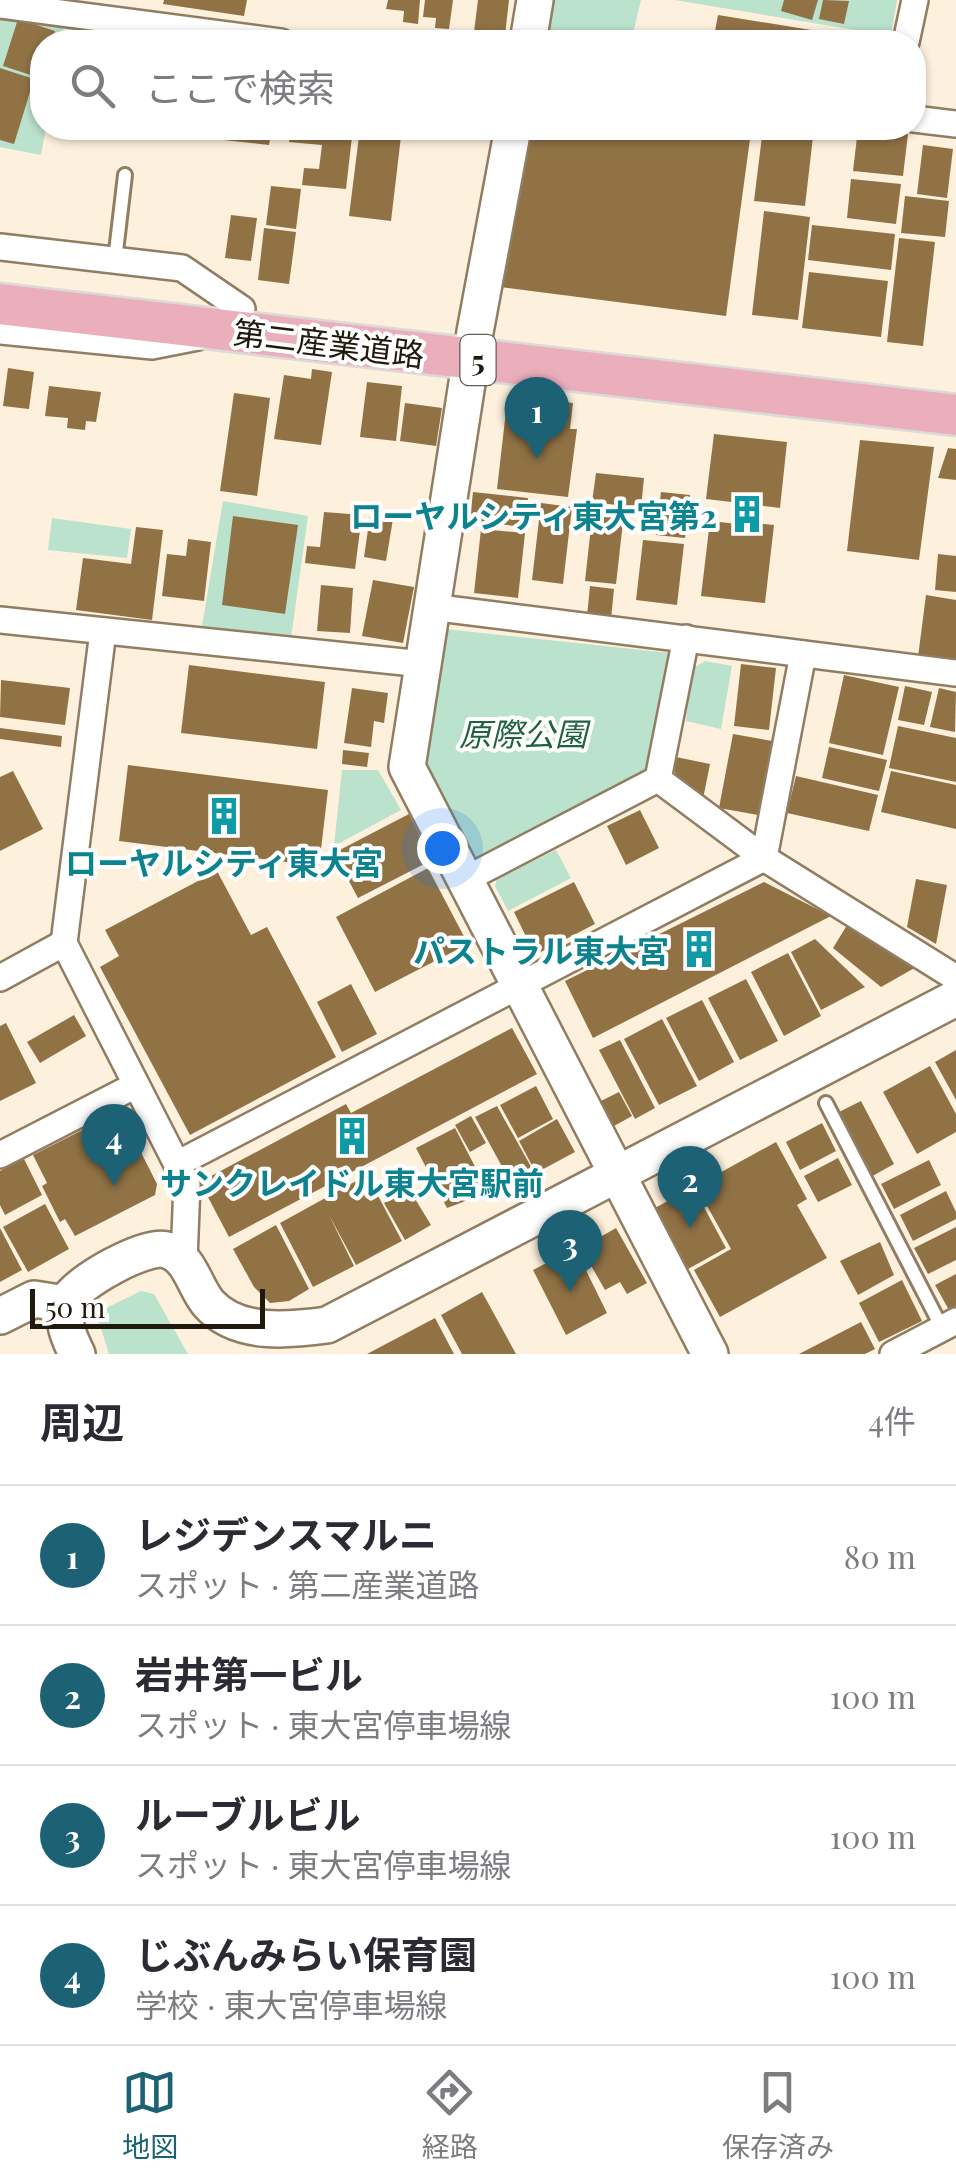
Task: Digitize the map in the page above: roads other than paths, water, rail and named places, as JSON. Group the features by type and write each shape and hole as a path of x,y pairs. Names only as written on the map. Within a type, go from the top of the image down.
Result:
{"main road":[{"name":"第二産業道路","path":"0,280 237,320"},
{"name":"第二産業道路","path":"0,304 237,320 473,346 956,389"},
{"name":"第二産業道路","path":"473,346 956,416"}],"street":[{"path":"530,30 535,0"},
{"path":"909,30 915,0"},
{"path":"0,5 190,30"},
{"path":"926,120 956,124"},
{"path":"511,140 473,346 407,767 710,1354"},
{"path":"0,247 182,268 237,320 152,346 0,332"},
{"path":"431,607 956,673"},
{"path":"0,620 422,664"},
{"path":"103,631 64,943 187,1184 184,1260"},
{"path":"658,779 686,638"},
{"path":"764,858 803,654"},
{"path":"658,779 764,858 956,978"},
{"path":"466,878 658,779"},
{"path":"177,1164 764,858"},
{"path":"0,978 64,943"},
{"path":"210,1305 236,1322 260,1328 290,1330 327,1325 956,998"},
{"path":"0,1156 136,1085"},
{"path":"77,1354 65,1324 66,1304 79,1286 149,1249 166,1250 184,1260 235,1354"},
{"path":"0,1316 34,1299 66,1304"},
{"path":"892,1354 949,1324"},
{"path":"301,1354 327,1325"}],"lane":[{"path":"115,260 125,175"},
{"path":"826,1104 949,1324"}],"place":[{"name":"レジデンスマルニ","path":"537,459"},
{"name":"ローヤルシティ東大宮第2","path":"747,514"},
{"name":"ローヤルシティ東大宮","path":"224,816"},
{"name":"パストラル東大宮","path":"699,949"},
{"name":"サンクレイドル東大宮駅前","path":"352,1136"},
{"name":"じぶんみらい保育園","path":"114,1186"},
{"name":"岩井第一ビル","path":"690,1228"},
{"name":"ルーブルビル","path":"570,1292"}],"park label":[{"name":"原際公園","path":"523,732"}]}
